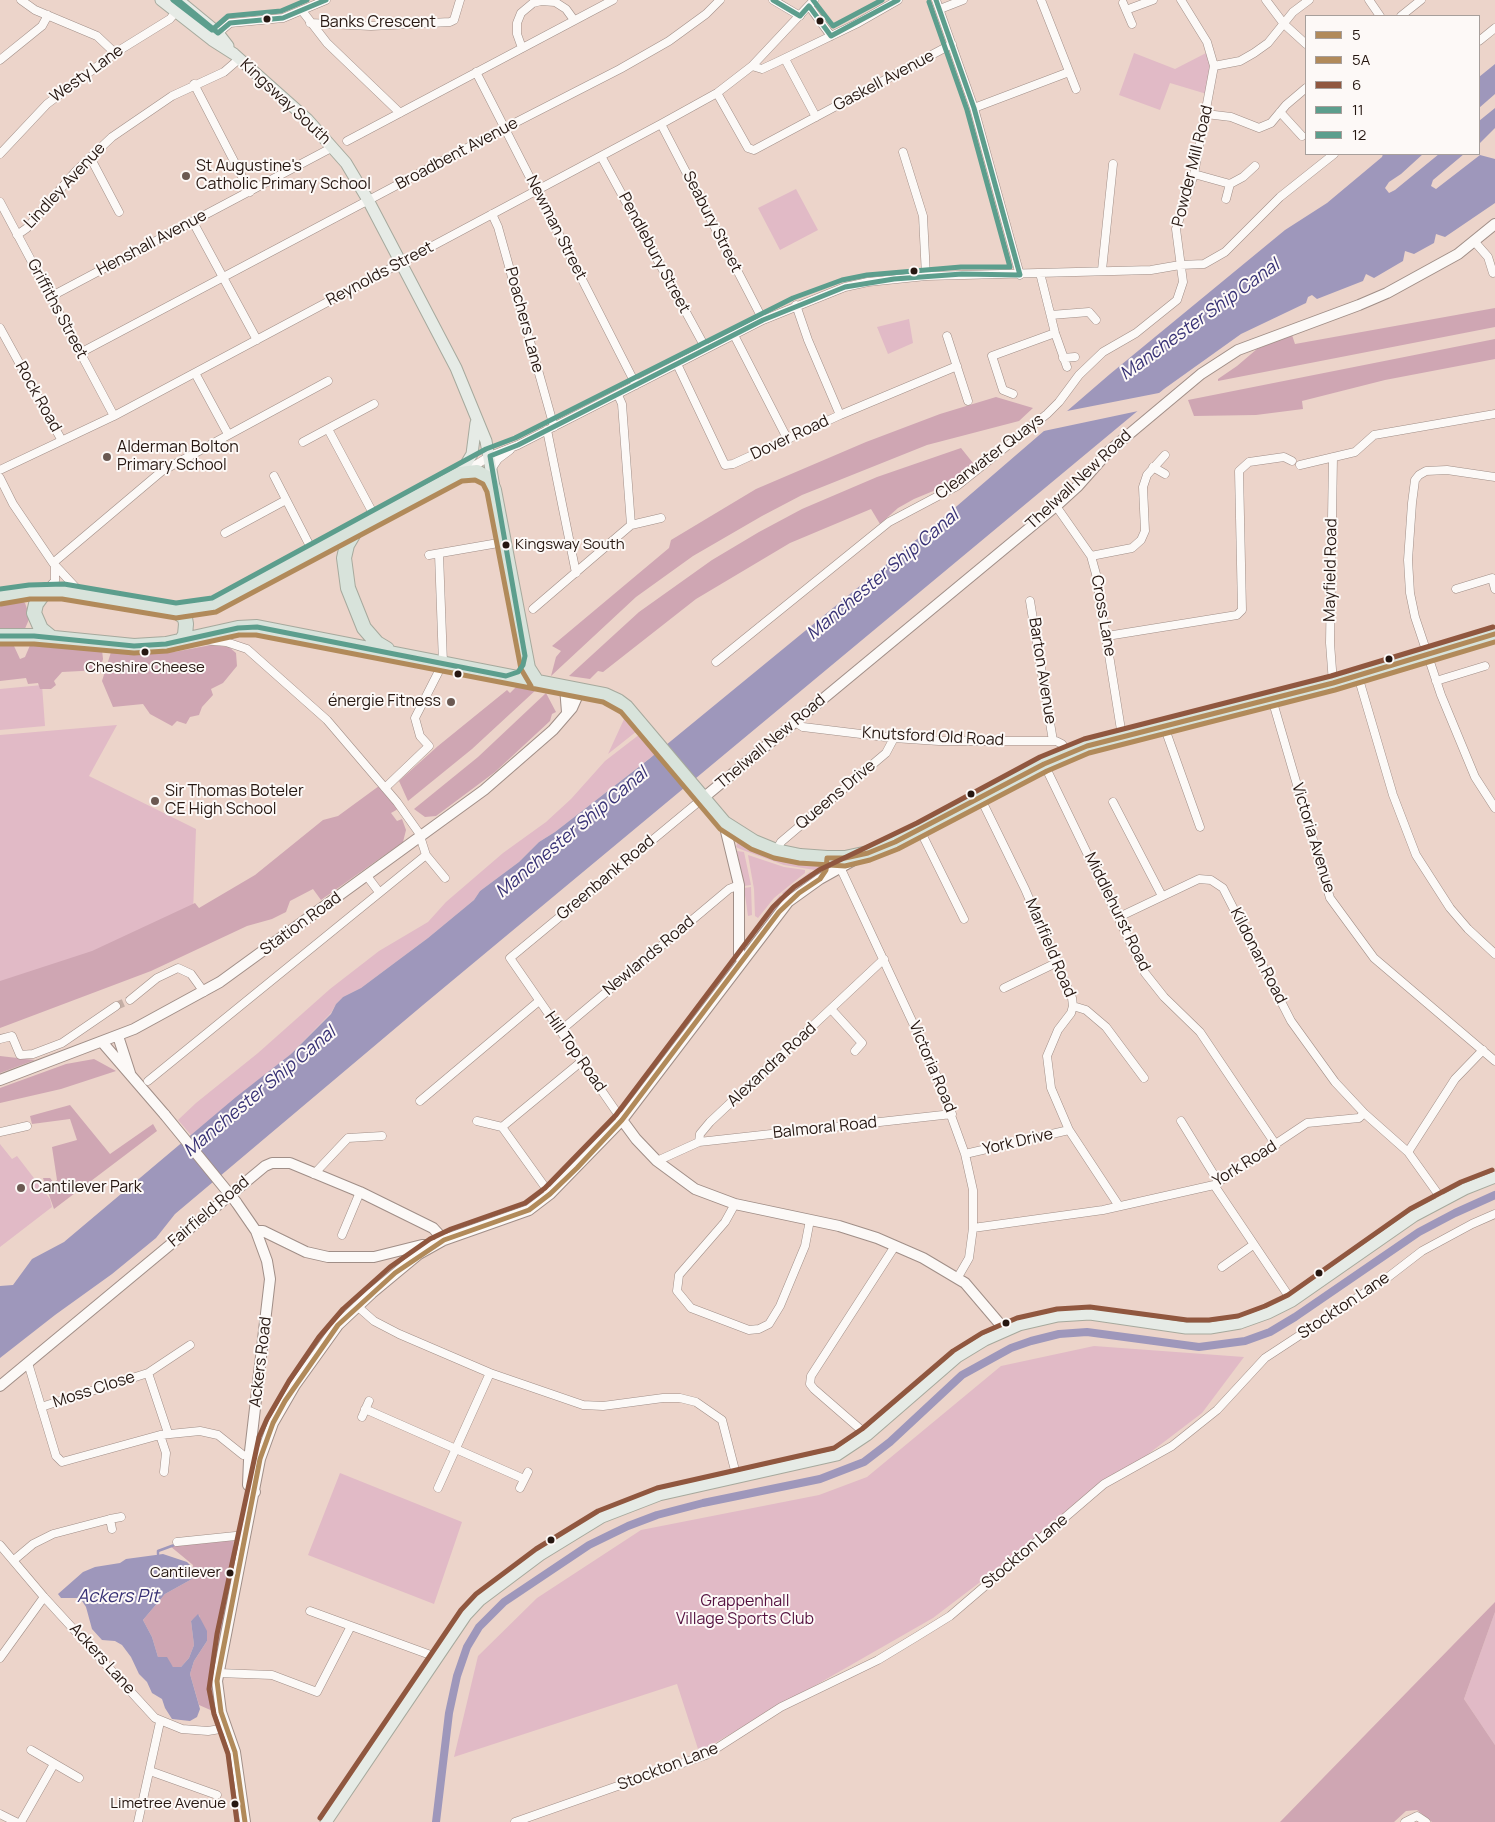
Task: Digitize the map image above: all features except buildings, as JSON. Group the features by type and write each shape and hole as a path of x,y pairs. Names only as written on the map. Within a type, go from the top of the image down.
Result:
{"highway":[{"path":"6,596 46,590 80,593 176,611 214,604 375,517 460,474 472,471 480,473 488,479 494,490"},
{"name":"Kingsway South","path":"494,490 528,668 537,682"},
{"path":"358,526 347,545 344,558 348,588 358,615 371,637 384,647 397,653"},
{"path":"46,590 36,604 34,613 41,629 52,638"},
{"path":"6,596 25,603 30,617 28,626 16,636"},
{"path":"176,611 185,618 186,635 184,640"},
{"path":"0,636 52,638 134,646 184,640 238,628 257,627 397,653 611,697 623,704 724,824 754,842 776,851 800,856 827,858 868,853 920,830 1067,753 1122,736 1333,683 1495,634"},
{"path":"506,676 521,669 526,656"}],"main road":[{"name":"Kingsway South","path":"161,0 179,5 307,119 333,146 368,200 450,355 476,415 491,462 494,490"},
{"name":"Thelwall New Road","path":"702,799 1056,506 1133,429 1219,361 1238,350 1380,296 1441,264 1495,224"},
{"name":"Kingsway South","path":"460,474 474,448 476,415"},
{"path":"565,687 567,712"},
{"name":"Station Road","path":"0,1080 118,1036 204,992 421,837 502,774 553,730 574,704 580,690"},
{"path":"724,824 739,885 739,954 742,960"},
{"name":"Ackers Road","path":"245,1822 236,1762 218,1701 218,1673 260,1459 272,1423 325,1341 338,1325 395,1273 434,1245 515,1216 528,1210 550,1194 622,1120 788,902 820,878 868,853"},
{"path":"820,878 826,870 827,858"},
{"name":"Ackers Road","path":"118,1036 131,1074"},
{"name":"Ackers Road","path":"102,1042 131,1074 236,1202 256,1231 267,1261 270,1279 249,1460 248,1484 255,1492"},
{"name":"Hill Top Road","path":"622,1120 636,1139 657,1161 694,1189 735,1204 839,1226 923,1258 958,1277 971,1289 1005,1330"},
{"name":"Fairfield Road","path":"0,1386 265,1166 282,1161 290,1163 360,1192 433,1228 444,1240"},
{"path":"326,1822 466,1615 480,1600 571,1534 602,1517 668,1493 837,1455 867,1434 945,1366 977,1344 1005,1330 1044,1319 1090,1314 1186,1328 1210,1328 1240,1323 1268,1313 1292,1300 1386,1234 1443,1200 1495,1177"},
{"name":"Ackers Road","path":"256,1231 264,1231 306,1252 328,1257 374,1257 422,1245 434,1245"}],"street":[{"path":"21,0 35,10 97,36 115,53"},
{"path":"215,37 228,25 237,21 283,18 303,12 326,0"},
{"name":"Banks Crescent","path":"310,23 371,26 450,22 454,20 460,0"},
{"path":"347,141 613,0"},
{"name":"Broadbent Avenue","path":"80,353 504,128 620,69 668,41 706,14 720,0"},
{"path":"773,0 800,16"},
{"path":"752,66 762,69 785,59 898,0"},
{"path":"936,0 974,108 1020,274"},
{"path":"940,9 962,0"},
{"path":"1041,0 1076,89"},
{"path":"1132,24 1124,6 1153,0"},
{"name":"Powder Mill Road","path":"1180,265 1176,229 1194,174 1214,66 1207,42 1181,0"},
{"path":"1266,0 1284,24 1305,43"},
{"path":"1214,66 1240,61 1254,53 1268,43 1293,12 1309,0"},
{"path":"1369,0 1379,15"},
{"path":"1402,15 1421,0"},
{"path":"522,48 517,34 517,23 522,13 533,3 542,1 555,2 566,9 574,20"},
{"name":"Reynolds Street","path":"0,470 61,439 114,416 717,93 752,66 811,3 831,36"},
{"name":"Westy Lane","path":"0,154 46,104 115,53 160,26 179,5"},
{"path":"303,12 327,43 400,113"},
{"path":"0,60 42,26 48,15"},
{"path":"1480,40 1495,28"},
{"name":"Gaskell Avenue","path":"717,93 748,148 752,150 816,118 952,44"},
{"name":"Lindley Avenue","path":"17,235 27,228 90,157 139,117 194,84 224,72 236,56"},
{"name":"Gaskell Avenue","path":"785,59 816,118"},
{"name":"Newman Street","path":"476,72 636,385"},
{"path":"974,108 1069,72"},
{"path":"194,84 250,192"},
{"path":"1206,114 1231,117 1260,128 1271,123 1305,89"},
{"path":"1280,112 1302,136"},
{"name":"Seabury Street","path":"661,124 763,320"},
{"name":"Henshall Avenue","path":"50,297 250,192 333,146"},
{"path":"902,153 923,216 926,276"},
{"path":"491,462 513,447 763,320 796,305 845,287 868,282 926,276 1151,270 1180,265 1200,265 1219,256 1275,202 1333,155"},
{"name":"Pendlebury Street","path":"601,156 706,349"},
{"path":"90,157 119,212"},
{"path":"1102,270 1113,164"},
{"path":"1194,174 1230,184 1243,178 1255,166"},
{"path":"1226,199 1230,184"},
{"name":"Griffiths Street","path":"0,202 114,416"},
{"name":"Poachers Lane","path":"492,214 498,227 550,428 576,572"},
{"path":"193,222 257,340"},
{"path":"1474,241 1488,257 1494,273 1484,274"},
{"name":"Clearwater Quays","path":"716,662 889,522 957,486 1047,414 1059,402 1078,375 1104,352 1141,329 1177,300 1183,282 1180,265"},
{"path":"1040,274 1055,332 1067,367"},
{"path":"796,305 808,340 840,414"},
{"path":"1051,315 1089,312 1096,320"},
{"name":"Rock Road","path":"0,328 61,439"},
{"path":"1013,394 1004,390 992,356 1055,332"},
{"path":"734,335 788,440"},
{"path":"947,336 968,401"},
{"path":"1063,358 1075,356"},
{"name":"Dover Road","path":"677,364 725,465 733,464 788,440 840,414 957,366"},
{"path":"195,373 228,434"},
{"path":"53,563 162,471 328,381"},
{"path":"618,394 622,404 631,525"},
{"path":"303,442 374,404"},
{"path":"1300,465 1358,450 1374,435 1495,414"},
{"path":"328,429 375,517"},
{"path":"460,474 498,459 513,447"},
{"path":"1090,556 1132,548 1141,540 1145,531 1143,487 1147,475 1164,455"},
{"path":"1107,636 1237,615 1242,610 1239,471 1249,462 1284,457 1292,461"},
{"name":"Mayfield Road","path":"1333,457 1330,643 1333,683"},
{"path":"1153,467 1165,474"},
{"path":"1495,477 1447,470 1426,471 1415,480 1408,560 1410,593 1415,617 1436,681 1472,771 1495,808"},
{"path":"274,476 313,552"},
{"path":"1,483 53,563 80,593"},
{"path":"225,534 286,500"},
{"name":"Cross Lane","path":"1056,506 1090,556 1096,574 1122,736"},
{"path":"532,609 631,525 661,518"},
{"path":"429,555 504,542"},
{"path":"385,788 429,746 420,736 415,718 443,663 439,554"},
{"path":"46,590 56,578 53,563"},
{"path":"1456,590 1492,578 1495,589"},
{"name":"Barton Avenue","path":"1030,601 1053,741"},
{"path":"184,640 226,642 247,649 327,720 385,788 421,837 426,855 445,878"},
{"path":"1436,681 1485,666"},
{"path":"1358,676 1393,795 1416,856 1450,908 1468,929 1495,954"},
{"name":"Victoria Avenue","path":"1272,699 1323,881 1330,898 1374,958 1495,1061"},
{"name":"Knutsford Old Road","path":"795,722 802,727 894,738 939,741 1053,741"},
{"path":"1164,726 1200,827"},
{"name":"Queens Drive","path":"776,851 781,842 886,753 894,738"},
{"path":"1053,741 1062,744 1067,753"},
{"name":"Middlehurst Road","path":"1044,764 1145,973 1164,997 1200,1032 1276,1145"},
{"name":"Marlfield Road","path":"980,798 1005,845 1058,962 1072,998 1073,1006 1086,1010 1106,1027 1144,1078"},
{"name":"Greenbank Road","path":"510,958 702,799"},
{"path":"1113,802 1162,896"},
{"path":"920,830 965,921"},
{"path":"148,1081 426,855"},
{"name":"Victoria Road","path":"840,867 933,1066 966,1154 973,1190 973,1228 969,1258 958,1277"},
{"path":"367,876 379,892"},
{"name":"Kildonan Road","path":"1119,917 1199,879 1211,880 1223,888 1291,1021 1335,1082 1364,1113"},
{"name":"Newlands Road","path":"560,1031 729,889 739,885"},
{"name":"Hill Top Road","path":"510,958 622,1120"},
{"name":"Alexandra Road","path":"699,1142 700,1134 710,1122 884,959"},
{"path":"1004,988 1058,962"},
{"path":"130,1000 157,978 178,968 191,974 204,992"},
{"path":"420,1101 539,1001"},
{"path":"0,1039 12,1036 20,1055 33,1054 62,1043 116,1006"},
{"path":"1069,1130 1051,1088 1047,1056 1058,1030 1071,1013 1073,1006"},
{"path":"831,1009 862,1043 855,1051"},
{"path":"1408,1152 1455,1080 1483,1050"},
{"path":"502,1127 582,1061"},
{"path":"1364,1113 1408,1152 1443,1200"},
{"name":"York Road","path":"973,1228 1119,1206 1217,1184 1307,1123 1359,1118 1364,1113"},
{"name":"Balmoral Road","path":"699,1142 952,1114"},
{"path":"477,1121 502,1127 550,1194"},
{"path":"1181,1122 1253,1245 1292,1300"},
{"path":"0,1132 27,1126"},
{"name":"York Drive","path":"966,1154 1069,1130 1119,1206"},
{"path":"314,1174 348,1138 382,1136"},
{"path":"657,1161 699,1142"},
{"path":"342,1235 360,1192"},
{"path":"735,1204 725,1222 678,1275 677,1292 691,1308 749,1330 760,1329 769,1324 780,1306 805,1246 810,1220"},
{"name":"Stockton Lane","path":"515,1822 706,1755 781,1708 870,1664 916,1638 950,1616 1104,1484 1172,1446 1217,1410 1265,1358 1387,1278 1422,1251 1495,1214"},
{"path":"1222,1267 1253,1245"},
{"path":"867,1434 814,1389 810,1384 811,1376 895,1246"},
{"path":"357,1306 389,1330 490,1373 592,1406 663,1398 680,1398 696,1402 722,1420 737,1478"},
{"name":"Moss Close","path":"41,1408 148,1373 190,1344"},
{"path":"28,1363 56,1456 62,1462 164,1434 200,1430 218,1435 243,1455"},
{"name":"Moss Close","path":"148,1373 164,1434 166,1453 164,1472"},
{"path":"438,1488 490,1373"},
{"path":"362,1417 369,1400"},
{"path":"366,1409 524,1479"},
{"path":"520,1488 528,1472"},
{"path":"14,1560 32,1544 53,1534 121,1516"},
{"path":"110,1520 112,1529"},
{"path":"177,1542 245,1536"},
{"name":"Ackers Lane","path":"0,1544 44,1597 130,1689 143,1706 160,1722 182,1729 208,1730 226,1728"},
{"path":"0,1658 44,1597"},
{"path":"310,1611 436,1657"},
{"path":"218,1673 272,1675 317,1692 351,1626"},
{"path":"138,1822 150,1771 157,1728 160,1722"},
{"path":"31,1750 79,1778"},
{"path":"21,1822 54,1764"},
{"path":"150,1771 217,1794"},
{"path":"0,1814 16,1822"},
{"path":"1405,1822 1417,1816 1426,1822"}],"green space":[{"path":"1210,51 1210,95 1170,83 1160,110 1119,95 1134,53 1175,69"},
{"path":"796,189 818,230 780,250 758,208"},
{"path":"909,319 913,343 888,354 877,327"},
{"path":"42,685 45,726 0,730 0,689"},
{"path":"625,717 637,731 608,754"},
{"path":"117,725 89,776 196,829 193,913 0,992 0,735"},
{"path":"640,734 655,754 555,832 539,842 519,862 480,891 474,900 428,938 361,988 343,997 331,1013 291,1054 191,1135 178,1120 330,989 379,951 428,922 446,902 503,853 546,822 571,799 605,761"},
{"path":"738,841 789,861 817,864 821,866 821,871 784,865 736,847"},
{"path":"737,851 744,852 751,885 744,886"},
{"path":"748,855 784,867 805,870 805,873 774,898 758,918 755,916 754,889"},
{"path":"810,872 818,874 786,897 782,893"},
{"path":"751,887 752,915 748,916 744,888"},
{"path":"780,895 782,902 766,921 761,919"},
{"name":"Cantilever Park","path":"0,1144 12,1159 17,1156 50,1199 52,1207 0,1247"},
{"name":"Grappenhall Village Sports Club","path":"1094,1346 1244,1357 1202,1413 933,1618 699,1752 677,1684 454,1757 478,1656 537,1598 641,1530 819,1495 867,1477 1001,1366"},
{"path":"340,1473 462,1522 434,1604 308,1555"},
{"path":"1495,1612 1495,1745 1464,1699"}],"shaded area":[{"path":"1495,308 1495,327 1218,381 1218,379 1257,349 1292,335 1295,344"},
{"path":"1495,339 1495,359 1385,380 1302,401 1303,409 1256,415 1194,416 1188,400"},
{"path":"996,397 1033,408 1019,421 927,445 802,495 762,516 693,556 636,597 551,676 556,657 561,651 552,646 669,548 671,540 756,489 866,442 940,414"},
{"path":"961,448 973,463 972,466 943,487 898,508 880,524 871,509 790,543 696,599 603,672 598,671 590,679 569,676 639,612 712,560 759,532 802,509 877,477"},
{"path":"0,597 21,600 25,603 30,617 24,631 0,636"},
{"path":"31,643 74,643 95,646 102,650 103,659 100,670 62,672 54,681 56,685 51,689 40,689 38,683 28,684 26,678 0,681 0,644 14,646 20,659 25,657"},
{"path":"211,645 229,647 236,653 237,666 223,683 211,689 213,695 202,707 199,715 190,717 186,724 177,721 172,726 150,714 143,704 113,707 102,681 111,652 141,654 174,652"},
{"path":"516,687 537,689 472,749 408,801 399,781 438,746 507,690 510,693"},
{"path":"546,693 556,712 552,714 550,721 495,772 436,816 425,817 414,809 478,757"},
{"path":"379,786 398,809 391,813 397,821 402,819 406,830 403,842 321,900 313,889 290,901 286,912 272,919 247,926 151,971 0,1028 0,981 92,951 195,903 199,908 255,875 323,820 338,816"},
{"path":"0,1056 35,1060 0,1073"},
{"path":"94,1059 116,1071 61,1089 0,1103 0,1088 66,1064"},
{"path":"70,1105 110,1154 153,1124 157,1131 54,1209 43,1178 50,1178 54,1183 57,1180 52,1147 77,1140 70,1119 32,1124 30,1116"},
{"path":"234,1540 215,1712 199,1705 190,1674 194,1661 207,1641 199,1615 191,1621 194,1645 189,1658 181,1667 173,1667 158,1657 152,1637 143,1620 165,1594 192,1579 193,1565 170,1546"},
{"path":"1495,1602 1495,1612 1464,1699 1495,1745 1495,1822 1432,1822 1417,1810 1406,1811 1394,1822 1280,1822"}],"water":[{"path":"1495,64 1495,94 1480,107 1480,76"},
{"path":"1495,108 1495,128 1480,143 1480,120"},
{"name":"Manchester Ship Canal","path":"1383,155 1422,155 1389,182 1385,188 1389,193 1438,155 1463,155 1433,180 1431,186 1436,189 1480,155 1495,159 1495,203 1445,237 1436,234 1434,243 1414,254 1405,251 1403,261 1374,278 1366,274 1363,281 1317,299 1312,295 1308,297 1306,303 1241,334 1164,389 423,1005 175,1214 156,1238 112,1274 0,1358 0,1286 13,1285 32,1259 64,1242 236,1097 291,1054 331,1014 336,1004 343,997 361,988 428,938 474,900 480,891 519,862 539,842 555,832 649,759 950,512 1110,374 1285,230 1327,203"},
{"name":"Ackers Pit","path":"163,1554 187,1562 192,1567 190,1573 192,1579 165,1594 143,1620 152,1637 158,1657 167,1657 173,1667 181,1667 189,1658 194,1645 191,1621 198,1614 207,1631 207,1641 194,1661 190,1674 200,1709 197,1717 190,1721 172,1719 162,1699 152,1693 147,1682 139,1674 131,1657 122,1645 115,1641 102,1640 92,1629 86,1607 80,1598 61,1598 58,1594 83,1572 95,1567 120,1563 126,1559"}],"pier":[{"path":"1164,392 1143,410 1039,432 1062,412"}],"waterway":[{"path":"436,1822 449,1713 457,1676 467,1647 479,1627 504,1602 589,1545 628,1526 657,1515 703,1503 820,1479 864,1462 890,1442 962,1375 1011,1348 1031,1341 1059,1334 1087,1332 1199,1347 1245,1341 1270,1332 1419,1232 1495,1195"},
{"path":"158,1554 158,1551 177,1544"}],"tunnel":[{"path":"116,1006 130,1000"}],"transit line":[{"name":"12","path":"173,0 212,30 228,16 281,11 307,0"},
{"name":"11","path":"178,0 218,33 230,23 283,18 326,0"},
{"name":"11","path":"773,0 800,16 809,6 831,36 898,0"},
{"name":"12","path":"813,0 833,26 882,0"},
{"name":"11","path":"0,636 34,636 134,646 166,644 238,628 257,627 506,676 518,672 523,665 525,656 490,456 518,445 763,320 845,287 894,279 962,274 1020,275 974,108 936,0"},
{"name":"12","path":"0,589 29,585 64,584 176,603 212,598 486,449 515,438 793,298 842,280 867,275 961,267 1010,267 967,110 929,2"},
{"name":"5A","path":"1,604 30,599 62,599 176,618 216,612 462,481 475,480 483,484 487,492 521,669 531,686"},
{"name":"6","path":"237,1822 228,1754 214,1714 209,1689 217,1634 259,1437 289,1381 319,1337 343,1309 390,1267 430,1239 451,1229 525,1203 545,1188 616,1115 773,907 794,887 819,870 917,823 1040,757 1084,739 1331,676 1493,627"},
{"name":"5","path":"245,1822 235,1752 221,1712 217,1681 260,1459 273,1423 285,1401 338,1325 395,1273 444,1240 529,1210 550,1194 577,1168 622,1120 779,912 799,893 820,879 826,870 827,858 845,858 868,853 895,842 1044,764 1087,746 1333,683 1495,634"},
{"name":"5A","path":"0,644 34,644 134,653 167,651 239,635 256,635 603,702 621,712 720,829 751,849 774,858 799,863 845,866 870,860 898,849 1047,771 1089,753 1335,690 1495,642"},
{"name":"6","path":"320,1818 461,1610 476,1594 536,1549 598,1511 657,1488 834,1448 862,1429 953,1351 982,1333 1017,1318 1057,1309 1090,1307 1187,1320 1209,1320 1238,1316 1265,1306 1288,1295 1410,1209 1461,1182 1492,1170"}],"place":[{"name":"St Augustine's Catholic Primary School","path":"186,176"},
{"name":"Alderman Bolton Primary School","path":"107,457"},
{"name":"Kingsway South","path":"506,545"},
{"name":"Cheshire Cheese","path":"145,652"},
{"name":"énergie Fitness","path":"451,702"},
{"name":"Sir Thomas Boteler CE High School","path":"155,801"},
{"name":"Cantilever Park","path":"21,1188"},
{"name":"Cantilever","path":"230,1573"},
{"name":"Limetree Avenue","path":"235,1804"}]}
